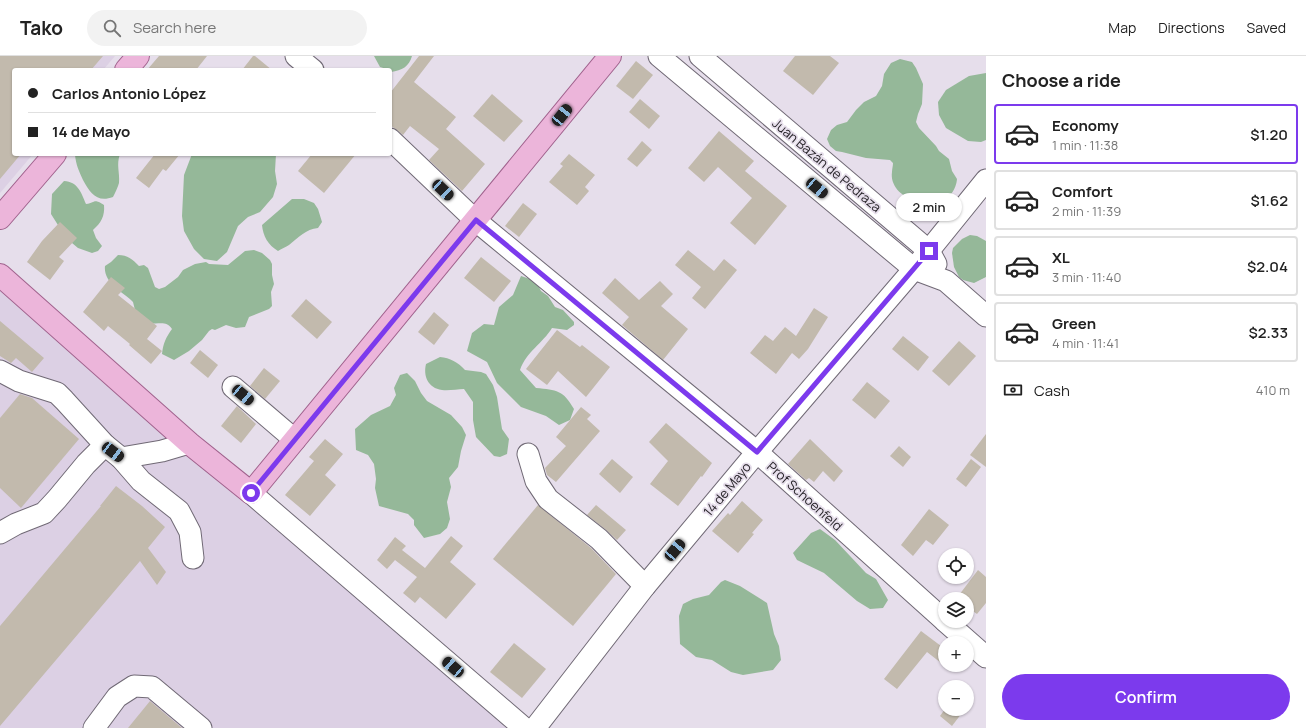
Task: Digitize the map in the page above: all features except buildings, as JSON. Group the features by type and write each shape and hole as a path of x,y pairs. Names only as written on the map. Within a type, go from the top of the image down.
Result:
{"main road":[{"path":"128,68 138,56"},
{"path":"0,275 189,443 251,493 610,56"},
{"path":"0,218 52,156"}],"street":[{"path":"296,56 311,68"},
{"path":"659,56 914,269 946,281 986,316"},
{"name":"Juan Bazán de Pedraza","path":"700,56 929,251 946,281"},
{"name":"Prof Schoenfeld","path":"392,142 476,220 757,452 938,615"},
{"name":"14 de Mayo","path":"535,728 644,586 914,269 986,180"},
{"path":"0,371 19,381 57,393 141,481 179,511 190,532 193,558"},
{"path":"233,387 295,440"},
{"path":"0,533 16,524 44,513 86,464 113,452 162,451 189,443"},
{"path":"528,454 536,481 548,499 599,540 644,586"},
{"path":"251,493 524,728"},
{"name":"Prof Schoenfeld","path":"953,628 986,657"},
{"path":"94,728 117,697 134,686 152,687 201,728"}],"shaded area":[{"path":"0,56 115,56 105,68 12,68 12,156 31,156 0,193"},
{"path":"0,276 512,728 0,728"}],"green space":[{"path":"374,56 412,56 407,65 398,70 392,72 392,68 380,67"},
{"path":"900,59 912,62 923,84 922,104 916,122 919,128 939,151 949,159 952,171 957,179 953,191 945,199 914,199 905,196 897,190 895,186 892,177 893,163 890,160 866,158 836,151 830,146 827,139 831,130 837,125 847,122 864,102 876,96 882,86 884,74 891,63"},
{"path":"986,73 986,140 981,142 968,141 946,128 939,115 938,102 946,90 969,76"},
{"path":"75,156 120,156 118,162 119,183 113,197 103,199 98,198 91,193 83,180"},
{"path":"191,156 276,156 275,171 277,184 273,197 260,212 248,217 238,226 227,252 217,261 204,259 194,249 184,231 182,216 184,175"},
{"path":"64,181 73,183 78,188 86,204 96,201 104,205 102,219 93,230 96,238 102,246 98,251 92,253 78,248 63,233 51,214 52,194"},
{"path":"292,199 304,199 314,203 318,209 322,222 318,228 306,232 289,245 278,251 271,246 267,240 262,225"},
{"path":"970,235 977,236 986,241 986,277 974,283 963,280 959,277 954,267 952,253 953,248 962,239"},
{"path":"254,250 262,253 270,260 272,264 274,284 271,292 272,306 269,309 249,317 245,327 236,328 226,325 215,330 212,329 189,351 174,360 162,354 165,341 172,329 170,326 165,324 150,323 137,318 133,302 114,287 105,272 105,266 118,255 125,256 132,259 139,266 144,265 148,268 155,287 159,289 165,287 178,277 183,270 195,264 206,262 209,264 228,265 245,251"},
{"path":"521,276 536,281 541,291 548,296 555,307 563,310 574,322 574,325 567,330 552,328 526,358 520,370 536,388 549,389 559,392 570,403 574,409 570,420 559,425 546,416 521,407 497,383 487,362 467,351 472,333 484,324 494,325 499,307 513,295"},
{"path":"440,357 454,361 465,370 486,374 493,385 497,397 502,429 509,439 507,454 500,457 494,456 476,437 473,420 473,402 464,389 442,390 433,387 430,384 425,373 426,364"},
{"path":"407,373 415,381 427,401 451,415 462,427 466,435 458,467 449,478 451,487 447,502 450,519 447,528 440,534 424,538 414,525 414,520 408,514 379,506 375,488 376,479 374,464 368,455 356,450 355,429 371,415 390,406 396,395 394,388 400,375"},
{"path":"820,529 835,540 866,573 876,579 888,600 883,608 870,609 857,601 824,573 797,560 793,553 811,533"},
{"path":"725,580 740,586 767,603 774,634 779,646 781,660 773,670 743,675 731,672 712,660 696,657 680,644 679,616 683,604 693,599 709,595 721,582"}],"route":[{"path":"251,493 476,220 757,452 929,251"}]}
